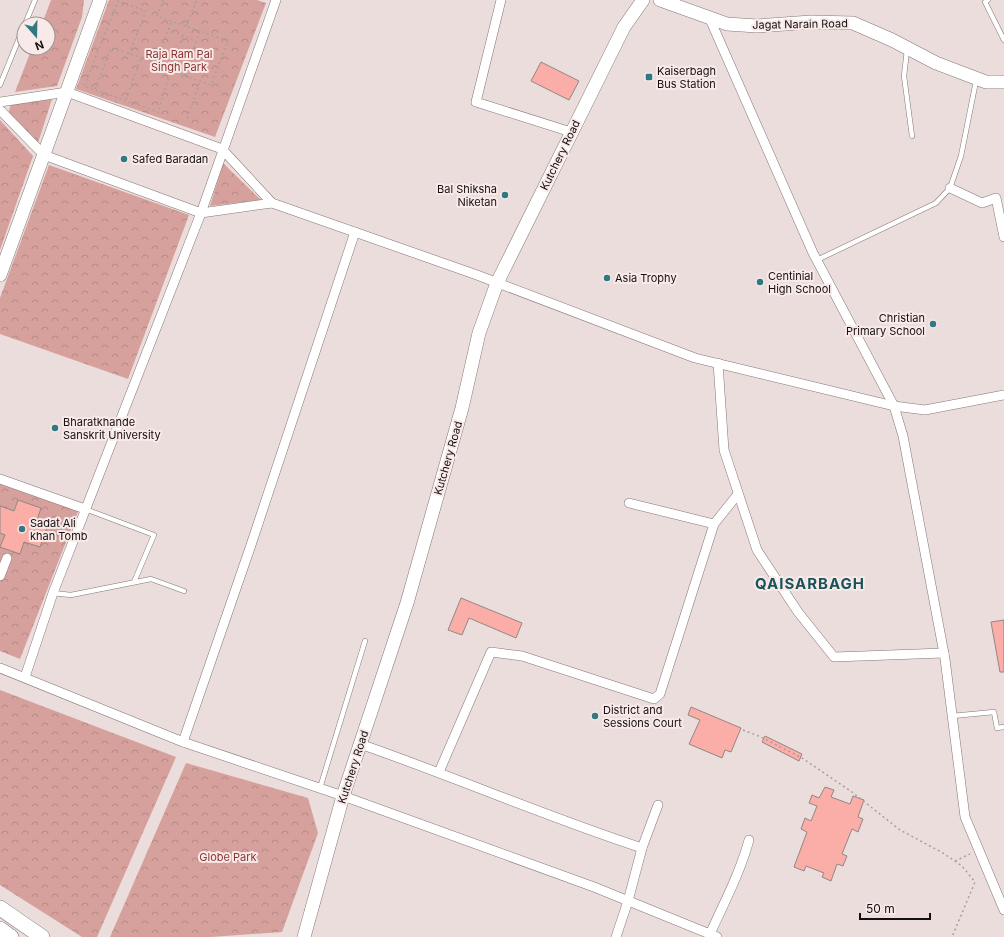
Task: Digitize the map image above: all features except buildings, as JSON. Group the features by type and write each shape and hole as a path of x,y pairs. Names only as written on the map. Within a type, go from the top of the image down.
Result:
{"main road":[{"path":"0,908 42,937"},
{"path":"0,930 11,937"}],"street":[{"path":"0,275 100,0"},
{"path":"24,677 53,593 85,509 201,213 222,148 276,0"},
{"path":"501,0 476,102 571,132"},
{"name":"Kutchery Road","path":"304,937 360,744 407,603 462,408 479,333 497,283 624,27 643,0"},
{"name":"Jagat Narain Road","path":"660,0 682,6 727,24 757,26 811,22 853,23 936,63 986,82 1004,82"},
{"path":"709,17 817,260 894,406 903,436 944,653 966,817 1004,910"},
{"path":"0,102 67,92 222,148 272,203"},
{"path":"0,110 44,155 201,213 272,203 497,283 695,358 894,406 925,410 1004,395"},
{"path":"950,188 982,203 996,198 1004,236"},
{"path":"183,742 251,545 355,232"},
{"path":"718,363 724,450 738,494 757,550 798,612 834,657 944,653"},
{"path":"0,480 85,509"},
{"path":"439,772 491,652 522,656 654,699 660,694 714,524 738,494"},
{"path":"629,502 714,524"},
{"path":"0,576 7,558"},
{"path":"0,668 183,742 344,796 628,901 713,935 728,892 736,880 749,840"},
{"path":"360,744 439,772 586,830 642,848"},
{"path":"616,937 628,901 642,848 658,805"}],"lane":[{"path":"28,16 35,0"},
{"path":"988,0 985,2 1004,40"},
{"path":"0,85 16,45"},
{"path":"907,48 904,76 912,136"},
{"path":"817,260 936,203 950,188 960,156 977,79"},
{"path":"85,509 154,535 134,582"},
{"path":"53,593 71,595 151,579 184,591"},
{"path":"320,788 365,641"},
{"path":"952,716 994,712 997,728 1004,726"}],"path":[{"path":"95,89 111,48 175,68 174,72 211,85 228,41 157,16 163,0"},
{"path":"186,26 197,0"},
{"path":"129,54 146,11 118,1 84,86 158,112"},
{"path":"156,62 172,21"},
{"path":"168,30 196,40"},
{"path":"184,76 200,31"},
{"path":"180,43 183,35"},
{"path":"126,100 141,58"},
{"path":"157,116 172,67"},
{"path":"187,118 200,82"},
{"path":"743,730 761,737 802,758 852,792 900,830 962,866 976,882 952,937"},
{"path":"954,861 979,850"}],"green space":[{"path":"51,0 84,0 82,17 57,86 15,92 29,56 56,56 56,16 45,16"},
{"name":"Raja Ram Pal Singh Park","path":"109,0 257,0 266,3 215,137 76,89"},
{"path":"52,99 38,143 8,114 11,104"},
{"path":"0,120 33,156 0,250"},
{"path":"223,163 261,200 210,206"},
{"path":"49,165 189,215 128,379 0,334 0,298"},
{"path":"0,476 79,509 20,659 0,651"},
{"path":"0,690 176,757 97,937 82,937 0,885"},
{"name":"Globe Park","path":"186,763 308,798 318,833 282,932 211,937 110,937"}],"place":[{"name":"Kaiserbagh Bus Station","path":"649,77"},
{"name":"Safed Baradan","path":"124,159"},
{"name":"Bal Shiksha Niketan","path":"505,195"},
{"name":"Asia Trophy","path":"607,278"},
{"name":"Centinial High School","path":"760,282"},
{"name":"Christian Primary School","path":"933,324"},
{"name":"Bharatkhande Sanskrit University","path":"55,428"},
{"name":"Sadat Ali khan Tomb","path":"22,529"},
{"name":"District and Sessions Court","path":"595,716"}],"district":[{"name":"QAISARBAGH","path":"810,583"}]}
